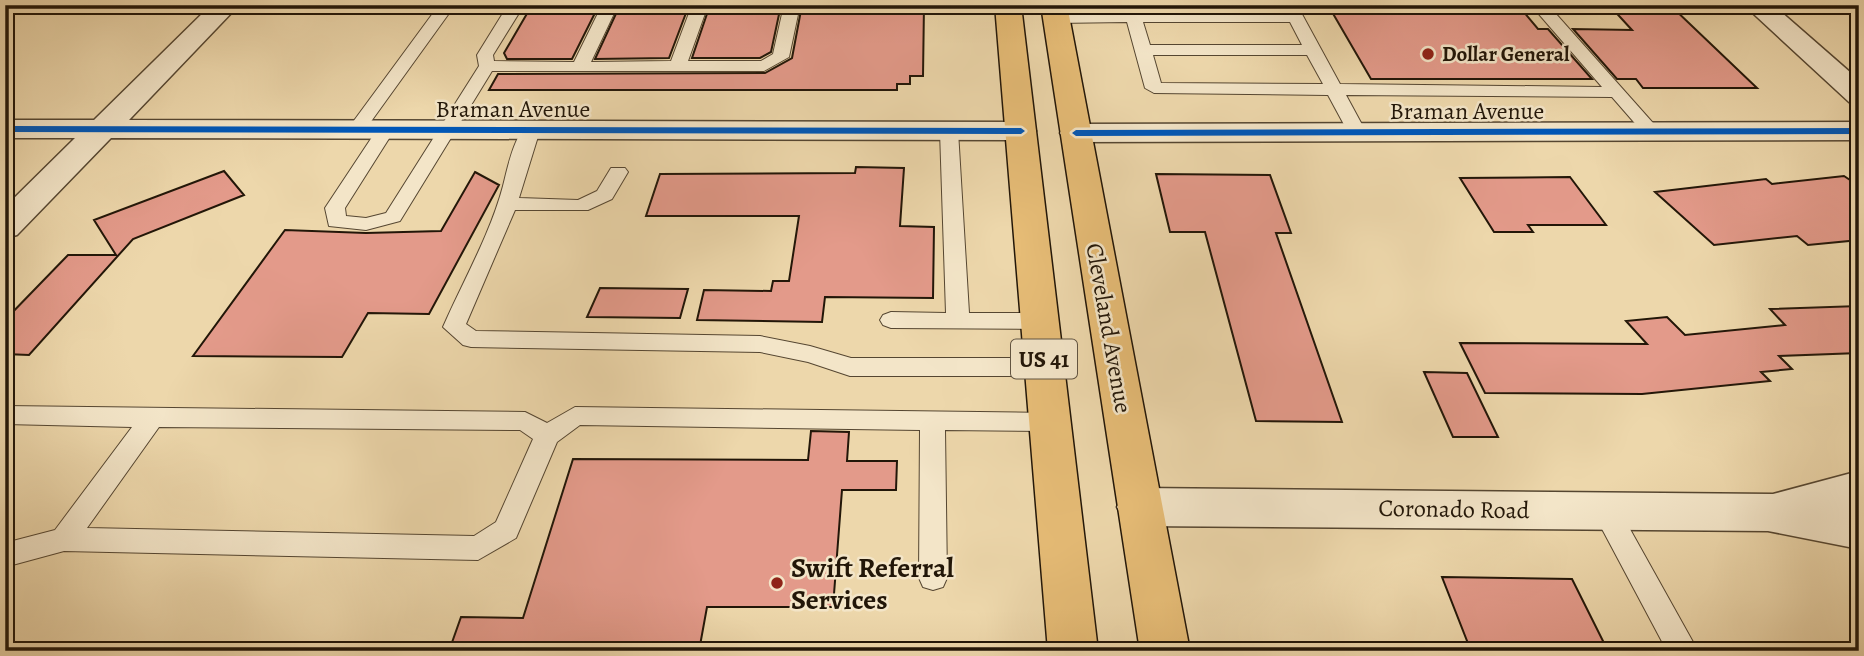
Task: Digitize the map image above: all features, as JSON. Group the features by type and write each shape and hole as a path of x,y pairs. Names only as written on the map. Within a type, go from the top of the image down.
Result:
{"main road":[{"name":"US 41","path":"1008,5 1073,651"},
{"name":"Cleveland Avenue","path":"1055,12 1165,651"},
{"path":"1014,66 1042,108 1076,133"},
{"path":"1020,131 1051,159 1089,209"}],"street":[{"path":"5,228 226,5"},
{"path":"1758,5 1859,96"},
{"name":"Braman Avenue","path":"5,128 1020,131"},
{"name":"Braman Avenue","path":"1076,133 1859,131"},
{"name":"Coronado Road","path":"1768,512 1859,489"},
{"name":"Coronado Road","path":"1140,507 1768,512 1859,530"}],"lane":[{"path":"356,130 447,5"},
{"path":"386,129 335,208 336,222 366,224 393,217 487,66 485,55 516,5"},
{"path":"580,67 610,5"},
{"path":"678,66 700,5"},
{"path":"487,66 764,66 781,57 792,5"},
{"path":"1539,5 1652,132"},
{"path":"1132,11 1154,88 1617,92"},
{"path":"1055,12 1292,11 1357,132"},
{"path":"1142,50 1313,50"},
{"path":"531,130 520,158 508,204 454,327 471,339 760,344 810,354 850,367 1044,367"},
{"path":"949,131 958,320"},
{"path":"508,204 581,205 605,195 618,172"},
{"path":"891,320 1041,321"},
{"path":"5,415 525,421 547,436"},
{"path":"5,555 64,539 478,548 506,530 547,436 576,416 1049,422"},
{"path":"64,539 152,418"},
{"path":"932,419 933,578"},
{"path":"1606,512 1683,651"}],"building":[{"path":"532,5 599,5 572,59 507,59 504,53"},
{"path":"620,5 689,5 669,58 595,59"},
{"path":"710,5 781,5 771,52 760,58 692,58"},
{"path":"802,5 924,5 923,76 910,76 910,84 897,84 897,90 489,90 498,74 765,73 792,58"},
{"path":"1328,5 1518,5 1538,29 1548,29 1592,79 1371,79"},
{"path":"1609,5 1670,5 1757,88 1643,88 1636,79 1617,79 1573,29 1632,30"},
{"path":"856,167 904,168 900,226 934,227 933,298 825,297 822,322 697,320 704,290 771,291 773,281 789,281 799,216 646,216 660,174 855,173"},
{"path":"224,171 244,195 133,239 29,355 5,354 5,320 68,255 116,255 94,220"},
{"path":"475,172 499,185 429,314 368,313 342,357 193,356 285,230 366,233 441,231"},
{"path":"1156,174 1270,175 1291,233 1276,233 1342,422 1256,421 1205,232 1170,232"},
{"path":"1844,176 1859,186 1859,240 1808,245 1797,236 1714,245 1655,192 1766,179 1772,184"},
{"path":"1570,177 1606,225 1528,225 1533,232 1494,232 1460,178"},
{"path":"600,288 688,289 680,318 587,317"},
{"path":"1859,306 1859,353 1779,356 1792,369 1761,372 1770,381 1642,394 1485,393 1460,343 1647,344 1626,321 1667,317 1685,335 1785,325 1770,309"},
{"path":"1424,372 1467,373 1498,437 1453,437"},
{"path":"811,431 849,432 847,461 897,461 896,490 842,490 833,607 707,607 699,651 449,651 461,617 523,618 573,459 808,460"},
{"path":"1442,577 1572,579 1608,651 1471,651"}],"cycle path":[{"path":"5,129 1021,131"},
{"path":"1076,133 1859,131"}],"place":[{"name":"Dollar General","path":"1428,54"},
{"name":"Swift Referral Services","path":"777,583"}]}
